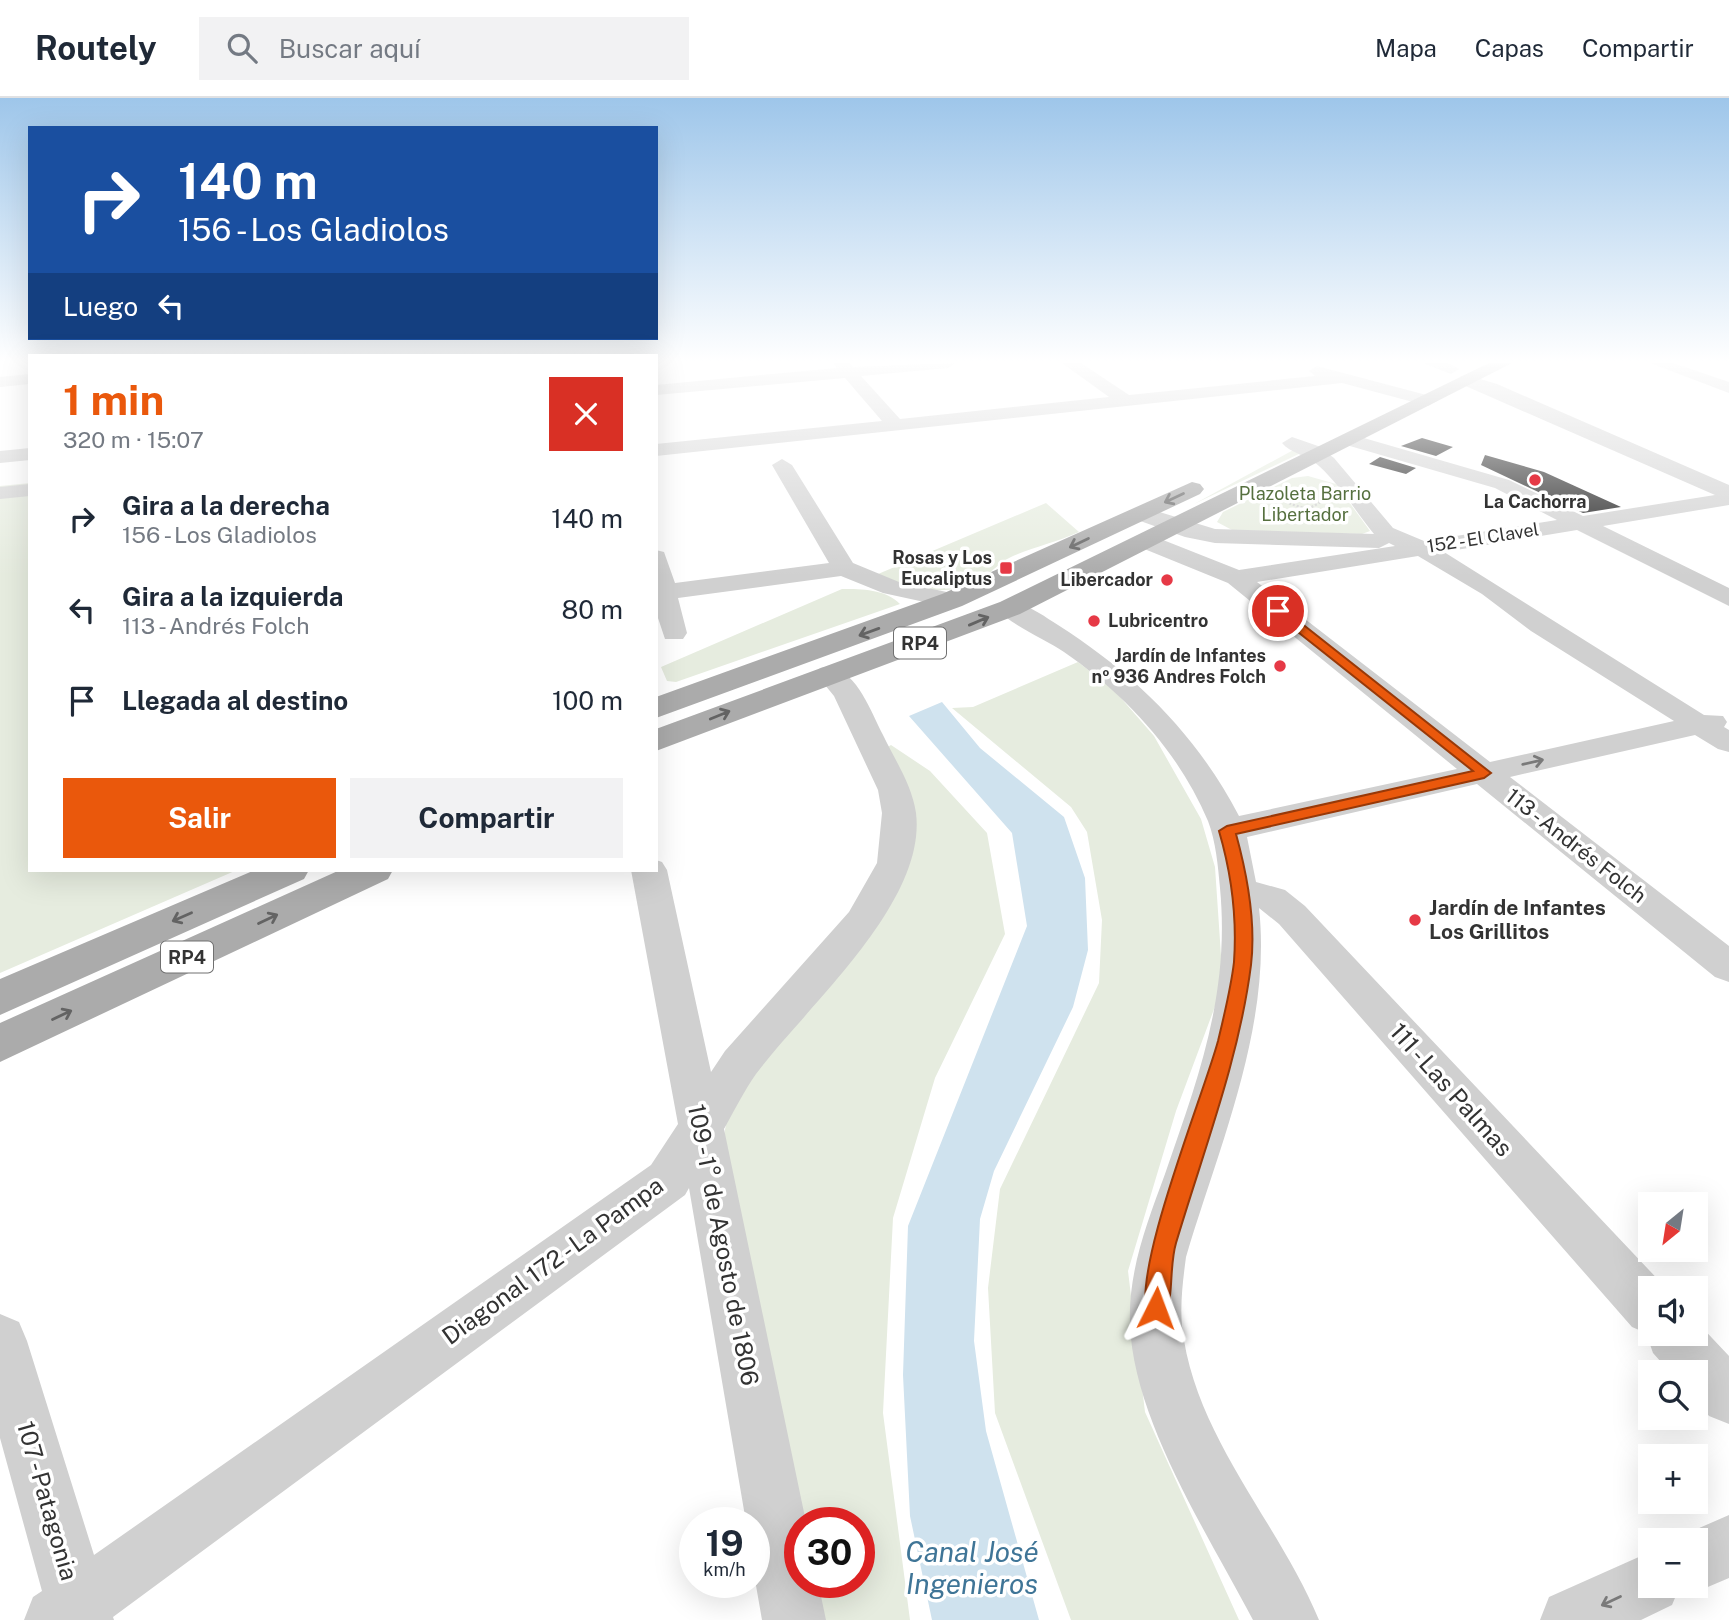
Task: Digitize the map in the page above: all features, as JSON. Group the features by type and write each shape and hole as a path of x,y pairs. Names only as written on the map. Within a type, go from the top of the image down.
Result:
{"main road":[{"path":"1266,454 1310,434"},
{"name":"RP4","path":"658,704 952,600 1143,527 1175,526 1362,434"},
{"name":"RP4","path":"658,740 1010,608 1143,527 1216,478"},
{"name":"RP4","path":"0,998 285,872"},
{"name":"RP4","path":"0,1044 370,872"}],"street":[{"path":"658,450 816,434"},
{"path":"1595,434 1729,493"},
{"path":"1350,440 1502,484 1729,598"},
{"path":"1292,443 1319,455 1378,527 1485,599 1540,625 1715,722 1729,743"},
{"path":"0,457 28,454"},
{"path":"782,465 844,568"},
{"path":"0,493 28,490"},
{"name":"152 - El Clavel","path":"1237,578 1729,499"},
{"path":"1175,526 1215,536 1365,539 1413,550"},
{"name":"113 - Andrés Folch","path":"1143,527 1237,578 1729,967"},
{"path":"658,566 674,633"},
{"path":"664,592 844,568 892,588 952,600"},
{"path":"1010,608 1060,636 1140,698 1184,753 1206,788 1227,831 1239,890 1242,964 1236,1009 1161,1257 1156,1290 1156,1327 1170,1394 1190,1441 1286,1620"},
{"name":"Diagonal 172 - La Pampa","path":"72,1615 668,1181 740,1063 862,921 895,863 899,813 894,790 847,694 830,674"},
{"path":"1227,831 1715,722"},
{"name":"109 - 1° de Agosto de 1806","path":"649,872 794,1620"},
{"name":"111 - Las Palmas","path":"1239,890 1272,899 1292,915 1638,1297"},
{"name":"107 - Patagonia","path":"0,1341 72,1615"},
{"path":"1683,1346 1729,1396"},
{"path":"1708,1556 1729,1546"},
{"path":"1572,1620 1638,1589"}],"path":[{"path":"1307,510 1346,486"}],"green space":[{"path":"1297,448 1305,451 1194,504"},
{"name":"Plazoleta Barrio Libertador","path":"1308,476 1336,484 1370,531 1362,534 1232,530 1217,522 1223,512 1292,478"},
{"path":"28,483 28,872 232,872 0,973 0,486"},
{"path":"1046,503 1079,532 1013,556 973,584 935,590 871,577"},
{"path":"842,589 880,593 900,604 676,682 667,681 661,667"},
{"path":"1078,662 1114,690 1154,736 1201,819 1215,867 1223,985 1176,1111 1128,1271 1145,1412 1239,1620 1071,1620 995,1413 988,1288 1000,1189 1099,983 1102,920 1087,832 1071,807 952,708 973,707"},
{"path":"891,745 930,771 987,833 1005,934 935,1078 893,1218 883,1413 910,1620 821,1620 816,1598 875,1598 875,1507 798,1507 722,1147 729,1107 893,894 886,748"}],"water":[{"name":"Canal José Ingenieros","path":"942,702 980,748 1064,817 1085,878 1088,950 1073,1007 994,1171 980,1219 974,1341 986,1431 1039,1620 932,1620 910,1516 903,1375 908,1226 1027,926 1012,833 909,716"}],"building":[{"path":"1422,438 1453,447 1436,456 1401,446"},
{"path":"1485,455 1544,472 1621,507 1583,513 1481,465"},
{"path":"1380,457 1416,468 1406,474 1369,464"}],"place":[{"name":"La Cachorra","path":"1535,480"},
{"name":"Rosas y Los Eucaliptus","path":"1006,568"},
{"name":"Libercador","path":"1167,580"},
{"name":"Lubricentro","path":"1094,621"},
{"name":"Jardín de Infantes nº 936 Andres Folch","path":"1280,666"},
{"name":"Jardín de Infantes Los Grillitos","path":"1415,920"}],"route":[{"path":"1156,1308 1161,1257 1236,1009 1243,929 1236,861 1227,831 1484,773 1278,611"}]}
